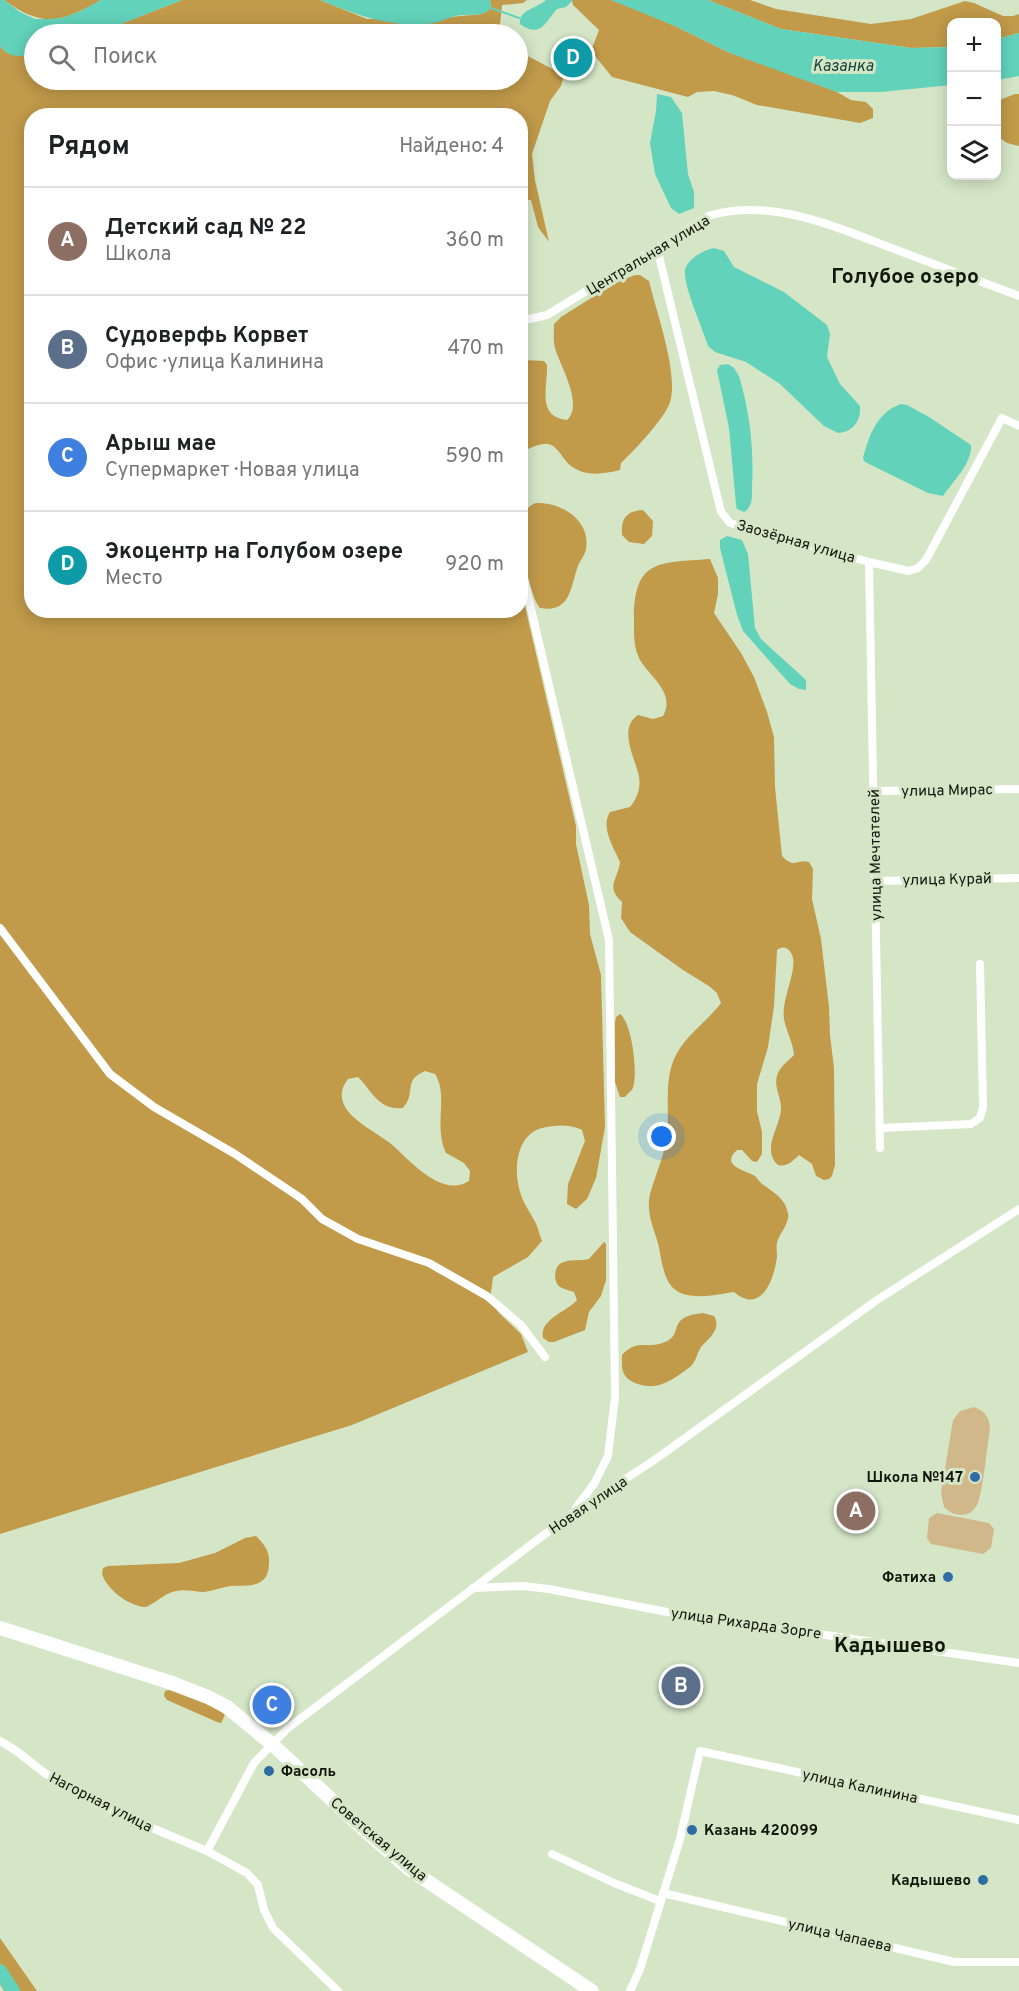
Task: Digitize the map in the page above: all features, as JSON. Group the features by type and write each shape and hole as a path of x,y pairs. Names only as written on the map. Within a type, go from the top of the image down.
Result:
{"main road":[{"name":"Советская улица","path":"0,1628 176,1684 208,1696 227,1707 273,1745 409,1869 592,1991"}],"street":[{"name":"Центральная улица","path":"528,319 547,315 711,215 735,210 778,211 825,223 1019,296"},
{"name":"Заозёрная улица","path":"657,248 722,516 734,525 869,562 909,571 915,570 922,565 1002,418 1019,426"},
{"name":"улица Мечтателей","path":"869,562 880,1148"},
{"path":"528,596 609,940 615,1398 608,1456 594,1484 573,1513"},
{"name":"улица Мирас","path":"874,791 1019,789"},
{"name":"улица Курай","path":"875,880 1019,878"},
{"path":"0,928 110,1074 154,1107 235,1154 292,1192 322,1219 358,1239 429,1263 487,1296 521,1325 545,1358"},
{"path":"880,1128 971,1124 980,1118 982,1107 980,964"},
{"name":"Новая улица","path":"207,1851 254,1763 288,1728 573,1513 653,1461 877,1300 1019,1209"},
{"name":"улица Рихарда Зорге","path":"473,1588 523,1586 549,1589 668,1612 1019,1663"},
{"name":"Нагорная улица","path":"0,1741 46,1774 116,1813 207,1851 247,1874 258,1886 264,1910 273,1928 338,1991"},
{"name":"улица Калинина","path":"662,1897 680,1839 700,1751 1019,1820"},
{"name":"улица Чапаева","path":"552,1854 614,1883 662,1897 954,1962 1019,1962"},
{"path":"630,1991 662,1897"}],"shaded area":[{"path":"4,0 101,0 75,14 52,19 30,15"},
{"path":"182,0 320,0 367,19 482,14 491,8 490,0 527,0 523,3 502,5 500,24 121,24"},
{"path":"572,0 613,0 675,26 730,53 837,92 851,100 866,102 873,109 873,118 860,123 757,105 714,91 697,92 688,97 612,77 591,51 599,30 573,5"},
{"path":"708,0 750,0 776,9 871,24 911,19 965,1 1003,16 1019,14 1019,33 1001,38 1001,18 947,18 947,47 911,48 781,29"},
{"path":"0,46 11,54 24,55 24,90 528,90 528,56 564,75 561,86 550,101 532,154 535,180 549,242 538,227 531,200 528,200 528,108 24,108 24,618 528,618 576,826 576,844 589,905 590,934 601,975 605,1127 596,1178 587,1199 576,1209 567,1204 568,1184 585,1141 582,1130 552,1126 533,1132 526,1138 518,1156 518,1186 542,1241 528,1257 493,1277 490,1301 521,1334 528,1352 352,1425 0,1534","holes":["425,1071 435,1074 439,1083 442,1142 446,1153 464,1163 470,1171 469,1181 458,1185 448,1185 426,1175 390,1143 353,1117 342,1100 342,1090 348,1079 358,1077 382,1103 395,1108 403,1108 414,1079"]},
{"path":"1019,94 1019,146 1001,139 1001,99"},
{"path":"635,275 640,275 649,281 669,359 672,390 670,402 662,416 641,443 621,463 620,470 589,473 571,466 551,445 537,445 528,449 528,360 544,361 547,365 547,407 557,418 567,420 572,413 572,395 555,348 554,324 561,317 615,283"},
{"path":"536,503 546,503 564,509 579,521 584,529 585,551 568,597 558,607 540,608 532,592 528,575 528,507"},
{"path":"643,510 653,521 652,536 644,544 629,542 622,535 622,524 632,512"},
{"path":"710,559 718,578 718,594 714,613 754,677 774,737 775,787 782,856 793,863 809,862 813,869 812,899 821,939 834,1068 835,1165 832,1176 824,1180 816,1176 812,1164 799,1155 787,1164 778,1165 771,1151 781,1106 776,1086 777,1077 781,1068 794,1055 784,1019 793,958 787,948 782,947 777,950 774,1006 768,1047 757,1084 757,1111 762,1132 762,1154 757,1162 752,1161 742,1150 737,1150 731,1160 736,1167 755,1176 778,1195 788,1213 787,1221 777,1243 773,1275 764,1292 752,1299 743,1298 734,1292 699,1296 682,1293 674,1289 665,1274 651,1219 649,1201 666,1141 671,1069 683,1043 721,1003 717,993 709,986 630,932 621,918 622,902 613,887 620,862 606,824 610,812 630,807 639,789 639,777 628,736 632,721 638,715 653,719 663,716 666,708 664,693 640,660 636,650 634,619 635,599 639,584 645,574 664,564"},
{"path":"620,1014 628,1027 631,1038 635,1074 632,1090 625,1097 620,1097 615,1082 615,1023 616,1017"},
{"path":"604,1242 606,1244 606,1280 601,1296 589,1312 585,1330 549,1342 543,1338 545,1326 577,1300 574,1292 557,1284 556,1269 561,1263 567,1261 589,1259"},
{"path":"703,1313 714,1316 716,1329 701,1347 690,1367 665,1383 652,1386 641,1385 627,1378 622,1369 622,1355 633,1347 659,1344 671,1339 684,1318"},
{"path":"974,1407 988,1418 990,1429 977,1505 970,1513 961,1515 952,1513 944,1507 941,1493 953,1420 960,1411"},
{"path":"937,1513 989,1523 994,1529 991,1548 983,1554 931,1544 927,1538 929,1518"},
{"path":"256,1536 266,1549 269,1560 265,1578 256,1584 204,1592 176,1591 144,1607 131,1603 118,1595 108,1585 102,1574 103,1568 108,1566 179,1563 215,1553 245,1538"},
{"path":"169,1690 217,1708 225,1715 221,1723 167,1700 164,1696 165,1691"},
{"path":"0,1938 37,1991 4,1991 0,1984"}],"water":[{"path":"0,0 4,0 20,12 35,19 47,19 62,18 101,0 182,0 121,24 24,24 24,55 11,55 0,46"},
{"path":"320,0 490,0 491,8 484,13 461,15 434,23 404,24 362,15"},
{"path":"546,0 573,0 566,7 557,9 538,29 533,30 528,28 528,24 520,24 520,19 525,13"},
{"name":"Казанка","path":"611,0 708,0 781,29 911,48 947,47 947,85 881,92 837,92 730,53 675,26"},
{"path":"1019,33 1019,76 1001,79 1001,38"},
{"path":"657,94 671,97 682,113 688,174 694,192 694,208 679,214 671,208 655,174 650,143"},
{"path":"714,248 724,251 734,267 784,292 827,325 830,334 827,357 840,384 860,406 859,416 852,428 838,433 824,426 780,384 746,362 715,352 708,346 690,297 685,270 696,256"},
{"path":"728,364 739,376 750,431 752,497 749,507 744,512 737,509 736,505 729,428 717,370 720,365"},
{"path":"901,404 929,417 971,445 965,466 943,496 928,493 865,462 863,458 875,426 886,413"},
{"path":"727,536 742,540 748,554 755,628 761,639 806,680 806,690 790,684 743,631 720,548 720,540"}],"waterway":[{"path":"491,8 519,18"},
{"path":"0,1971 13,1991"}],"place":[{"name":"Экоцентр на Голубом озере","path":"573,58"},
{"name":"Школа №147","path":"975,1477"},
{"name":"Детский сад № 22","path":"856,1511"},
{"name":"Фатиха","path":"948,1577"},
{"name":"Судоверфь Корвет","path":"681,1686"},
{"name":"Арыш мае","path":"272,1705"},
{"name":"Фасоль","path":"269,1771"},
{"name":"Казань 420099","path":"692,1830"},
{"name":"Кадышево","path":"983,1880"}],"district":[{"name":"Голубое озеро","path":"905,276"},
{"name":"Кадышево","path":"890,1645"}]}
